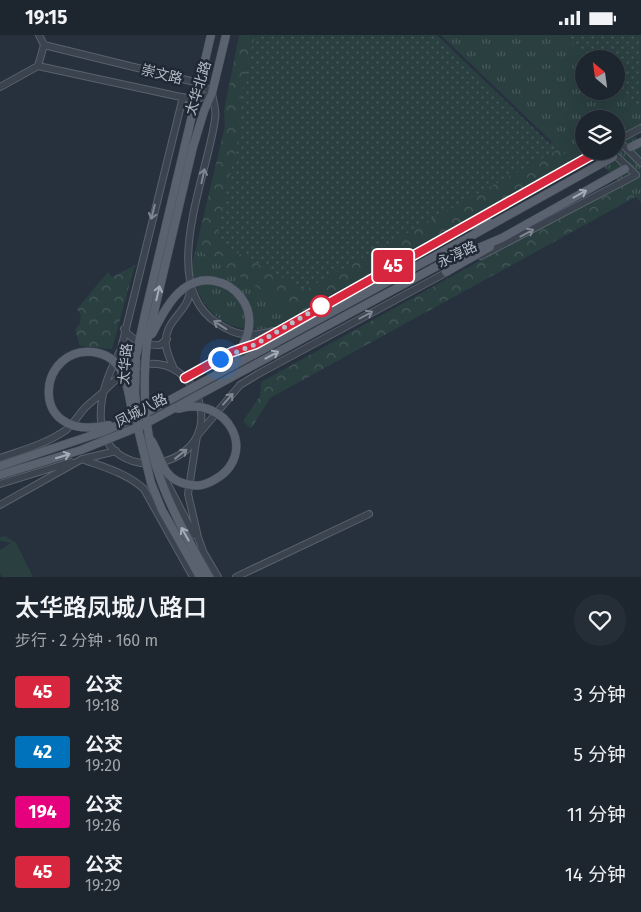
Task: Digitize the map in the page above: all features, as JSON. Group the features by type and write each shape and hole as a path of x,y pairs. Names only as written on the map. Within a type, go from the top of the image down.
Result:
{"main road":[{"name":"太华北路","path":"189,146 195,100 211,35"},
{"name":"太华北路","path":"189,146 212,93 226,35"},
{"path":"631,147 641,142"},
{"name":"太华路","path":"189,146 147,342 144,383 147,434 154,466 167,499 209,577"},
{"name":"太华路","path":"189,146 136,356 135,393 142,449 151,483 162,510 200,577"},
{"name":"永淳路","path":"439,254 602,160"},
{"name":"永淳路","path":"443,263 502,238 625,169"},
{"path":"466,226 495,223"},
{"path":"446,272 502,238"},
{"name":"凤城八路","path":"0,466 68,444 128,421 439,254"},
{"name":"凤城八路","path":"0,475 82,450 162,415 443,263"},
{"path":"147,342 165,309 183,289 199,282 210,281 231,289 239,295 247,307 250,330 245,345 234,359 211,377"},
{"path":"128,421 97,428 80,429 66,424 56,415 48,394 53,373 64,360 84,350 106,355 118,365 126,380 136,436 142,449"},
{"path":"147,434 158,451 166,471 180,483 198,487 210,483 222,476 232,464 236,449 235,435 226,420 216,412 208,408 196,406 162,415"}],"street":[{"path":"0,87 38,67 44,45 39,35"},
{"name":"崇文路","path":"44,45 199,83 212,93"},
{"name":"崇文路","path":"38,67 195,100 212,93"},
{"path":"212,93 216,117 187,260 193,296 209,318 233,333 255,336 283,329"},
{"path":"183,97 124,329 121,349 107,377 101,407 101,424 106,439 116,451 129,460 144,465 160,464 175,459 188,449 197,436"},
{"path":"641,128 618,140 641,163"},
{"name":"永淳路","path":"185,378 232,352 256,344 583,160"},
{"name":"永淳路","path":"197,436 240,385 446,272 516,239 636,175 619,160"},
{"path":"174,369 166,347 168,327 188,299 190,276"},
{"path":"310,312 307,320 316,336 323,339"},
{"path":"124,329 131,339 149,345 160,345 167,339"},
{"path":"0,458 43,444 68,428 85,408 128,369 143,364 159,364 174,369 196,391 201,406 201,421 188,494 203,551"},
{"path":"27,449 33,459 34,468 28,475"},
{"path":"0,483 116,451"},
{"path":"0,505 82,459"},
{"path":"82,459 133,479 144,489 193,577"},
{"path":"160,464 165,480 218,577"},
{"path":"236,577 369,514"}],"green space":[{"path":"239,35 255,35 239,104 240,129 216,241 305,290 575,140 575,160 258,336 254,310 190,273 225,126 224,111"},
{"path":"254,35 437,35 550,144 552,142 560,150 303,291 213,239 237,104"},
{"path":"441,35 565,35 581,50 575,50 575,100 625,100 625,92 641,107 641,124 629,131 641,142 641,202 596,160 625,160 625,110 575,110 575,160 577,160 573,162"},
{"path":"565,35 641,35 641,108 625,93 625,50 581,50"},
{"path":"638,173 641,194 270,398 251,429 243,421 260,396 261,382"},
{"path":"197,249 297,313 297,315 261,329 245,329 230,325 217,317 207,307 199,294 195,280 194,265"},
{"path":"135,265 112,349 80,346 75,330 80,323 81,315 77,309 108,272 112,277"},
{"path":"5,536 16,543 33,577 2,577 0,573 0,550 11,543 0,541 0,537"}],"tunnel":[{"path":"625,169 641,160"}],"bus line":[{"name":"45","path":"185,378 232,352 256,344 583,160"}],"route":[{"path":"220,359 232,352 256,344 321,306"}]}
